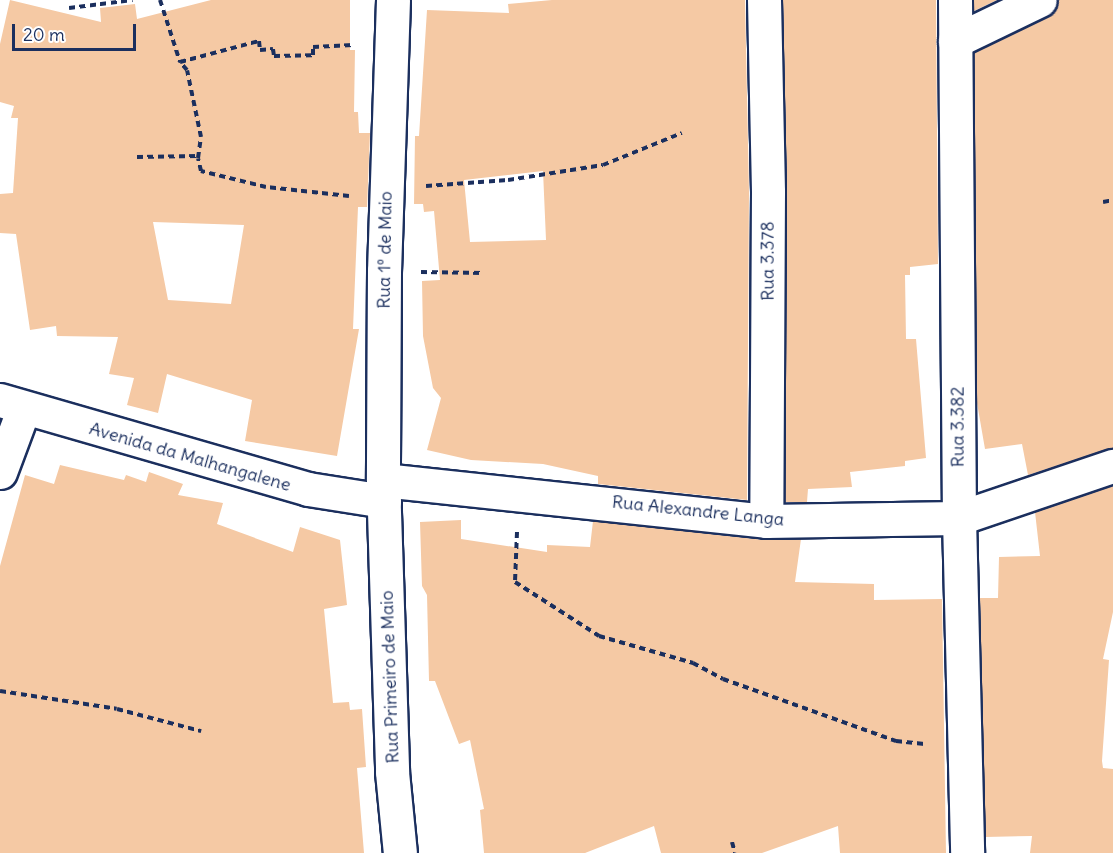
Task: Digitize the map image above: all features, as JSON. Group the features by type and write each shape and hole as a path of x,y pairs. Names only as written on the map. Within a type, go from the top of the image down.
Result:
{"street":[{"name":"Rua 1º de Maio","path":"383,490 384,271 393,0"},
{"name":"Rua 3.378","path":"765,0 768,192 766,521"},
{"name":"Rua 3.382","path":"955,0 959,518 967,853"},
{"path":"955,41 1040,0"},
{"path":"0,472 12,405"},
{"name":"Avenida da Malhangalene","path":"12,405 308,489 383,490"},
{"name":"Rua Alexandre Langa","path":"383,490 520,492 766,521 959,518 1113,466"},
{"name":"Rua Primeiro de Maio","path":"383,490 393,772 400,853"}],"path":[{"path":"69,8 133,0"},
{"path":"160,0 180,62 188,70 201,137 198,156 201,171 266,187 386,194 508,180 603,165 682,132"},
{"path":"180,62 259,41 260,50 273,49 274,56 313,55 313,47 391,42"},
{"path":"137,157 198,156"},
{"path":"1103,202 1113,200"},
{"path":"384,271 484,273"},
{"path":"520,492 515,582 599,636 693,663 723,679 896,741 939,746"},
{"path":"0,691 117,709 201,731"},
{"path":"732,842 735,853"}],"building":[{"path":"10,0 101,22 100,8 135,4 137,19 211,0 350,0 350,50 355,50 354,112 358,112 359,133 370,133 367,207 358,207 353,329 359,329 337,456 245,441 252,400 167,374 158,413 127,405 134,378 109,374 118,337 57,336 56,326 30,330 16,234 0,233 0,194 13,193 18,118 11,118 14,106 0,102 0,44","holes":["153,222 244,225 231,304 168,300"]},
{"path":"552,0 745,0 749,192 747,500 598,484 598,476 543,464 471,460 427,450 441,398 433,388 423,336 422,281 440,280 434,211 424,212 423,204 414,204 415,136 419,136 427,10 509,13 508,4","holes":["543,171 546,240 470,242 464,180"]},
{"path":"783,0 936,0 938,264 910,267 910,275 905,275 906,339 916,339 926,458 905,461 905,466 850,472 852,487 808,489 807,502 785,502 787,192"},
{"path":"974,0 997,0 974,11"},
{"path":"1059,0 1113,0 1113,448 1028,475 1022,444 985,449 977,403 974,53 1048,17"},
{"path":"60,465 124,480 126,475 146,482 149,472 183,484 178,495 223,503 217,524 293,552 300,527 340,540 347,605 324,609 333,703 349,702 350,710 362,709 366,767 357,768 364,853 0,853 0,566 25,475 54,484"},
{"path":"1113,486 1113,612 1103,659 1109,660 1102,761 1103,768 1113,769 1113,853 1030,853 1032,836 985,837 980,598 998,598 999,557 1040,556 1035,512"},
{"path":"461,520 461,539 547,552 547,545 590,547 593,521 764,540 801,539 795,582 874,584 874,600 942,599 946,853 840,853 838,826 762,853 661,853 654,826 585,853 484,853 480,810 484,809 470,740 459,744 435,681 429,681 427,595 422,586 420,522"}]}
